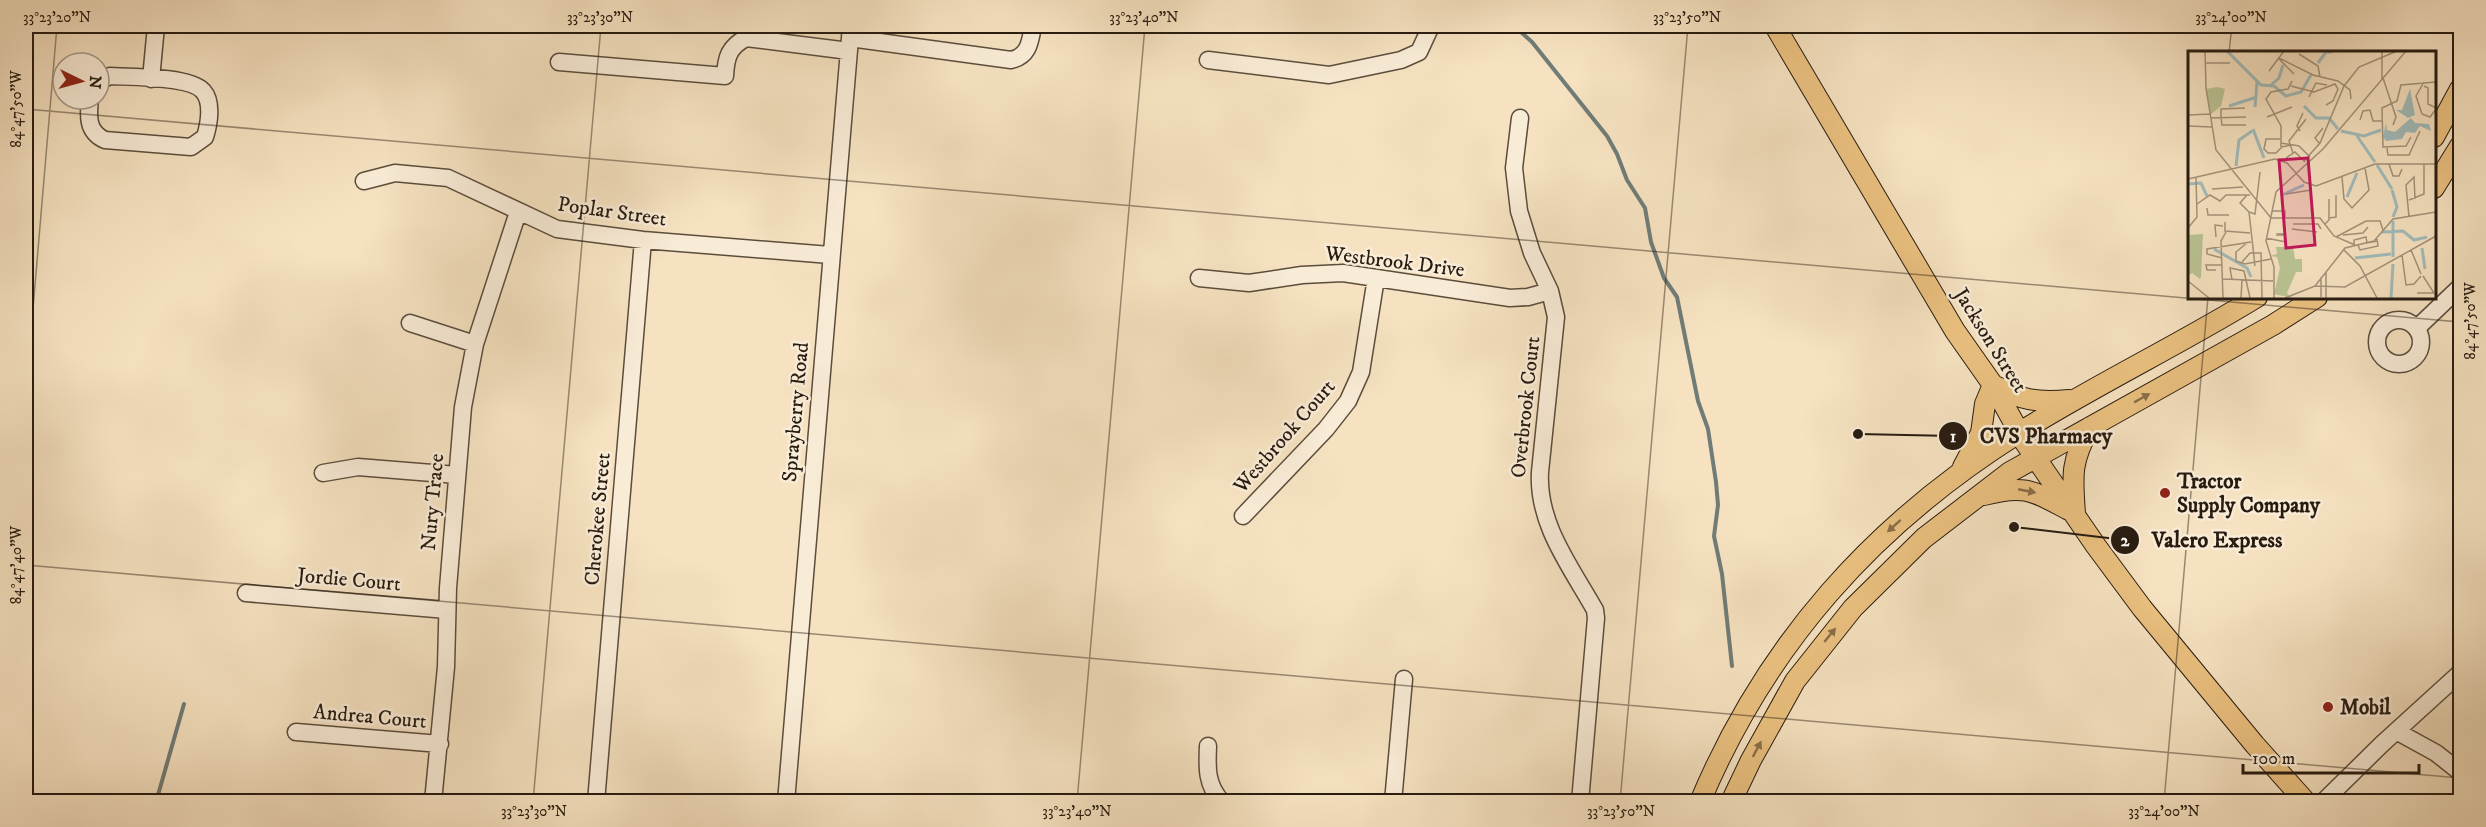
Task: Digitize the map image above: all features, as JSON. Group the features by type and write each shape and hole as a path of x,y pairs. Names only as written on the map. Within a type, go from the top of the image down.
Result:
{"main road":[{"name":"Jackson Street","path":"1775,26 1955,331 1993,385 2019,433 2096,546 2142,608 2255,745 2306,801"},
{"path":"2435,133 2460,89"},
{"path":"2435,185 2460,146"},
{"path":"1700,801 1722,752 1758,686 1797,631 1840,580 1910,512 1960,472 2019,433 2255,298"},
{"path":"1731,801 1750,760 1795,681 1835,628 1899,560 1976,497 2036,457 2273,325 2315,298"},
{"path":"1960,472 1981,434 1985,404 1993,385 2029,401 2078,399"},
{"path":"2075,513 2072,479 2074,462 2080,444 2090,426"},
{"path":"1976,497 2006,489 2034,491 2075,513"}],"street":[{"path":"151,79 156,26"},
{"path":"559,62 725,76 726,57 734,44 746,38 850,38 1011,60 1020,58 1029,46 1033,26"},
{"path":"1208,60 1329,75 1401,60 1419,52 1431,26"},
{"name":"Sprayberry Road","path":"786,801 850,38"},
{"path":"90,111 89,123 95,134 105,140 182,147 191,147 201,141 207,130 209,112 204,91 192,83 111,76"},
{"name":"Overbrook Court","path":"1520,118 1514,168 1519,211 1532,253 1550,291 1556,317 1540,472 1540,496 1550,530 1595,610 1596,618 1580,801"},
{"name":"Poplar Street","path":"364,181 395,173 448,178 557,229 643,240 830,255"},
{"name":"Nury Trace","path":"433,801 446,667 447,610 463,407 475,344 518,212"},
{"name":"Cherokee Street","path":"596,801 643,240"},
{"name":"Westbrook Drive","path":"1199,278 1249,283 1325,272 1510,298 1528,297 1550,291"},
{"name":"Westbrook Court","path":"1243,516 1326,429 1352,394 1365,354 1376,278"},
{"path":"2417,328 2460,287"},
{"path":"410,323 475,344"},
{"path":"323,473 358,467 457,476"},
{"name":"Jordie Court","path":"246,593 447,610"},
{"path":"2323,801 2460,673"},
{"path":"1393,801 1404,679"},
{"path":"2396,731 2436,753 2460,772"},
{"name":"Andrea Court","path":"296,732 440,744"},
{"path":"1208,746 1208,774 1213,791 1222,801"}],"waterway":[{"path":"1514,26 1532,42 1607,136 1627,180 1645,208 1651,242 1664,278 1677,297 1698,401 1708,429 1716,482 1718,505 1714,536 1722,574 1732,666"},
{"path":"156,802 184,704"}],"place":[{"name":"CVS Pharmacy","path":"1858,434"},
{"name":"Tractor Supply Company","path":"2165,493"},
{"name":"Valero Express","path":"2014,527"},
{"name":"Mobil","path":"2328,707"}]}
